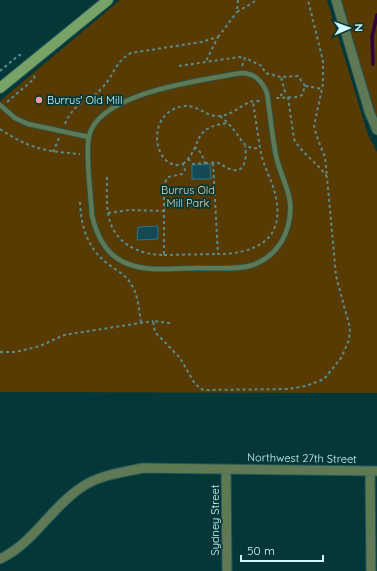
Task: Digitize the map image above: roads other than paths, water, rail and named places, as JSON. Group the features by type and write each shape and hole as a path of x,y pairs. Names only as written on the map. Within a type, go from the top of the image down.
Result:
{"main road":[{"path":"0,88 108,0"}],"street":[{"path":"336,0 369,111 377,130"},
{"name":"Northwest 27th Street","path":"0,559 20,547 67,498 83,486 118,473 143,468 373,471"},
{"name":"Sydney Street","path":"226,469 227,571"},
{"path":"371,571 373,471"}],"lane":[{"path":"242,73 252,75 264,85 267,93 276,156 291,200 290,215 284,239 274,252 265,259 245,267 160,269 127,264 110,252 94,226 92,216 89,137 94,123 100,117 145,93 242,73"},
{"path":"0,105 15,118 28,124 89,137"}],"waterway":[{"path":"373,64 372,37 377,15"}],"place":[{"name":"Burrus' Old Mill","path":"39,100"}],"park label":[{"name":"Burrus Old Mill Park","path":"188,196"}]}
